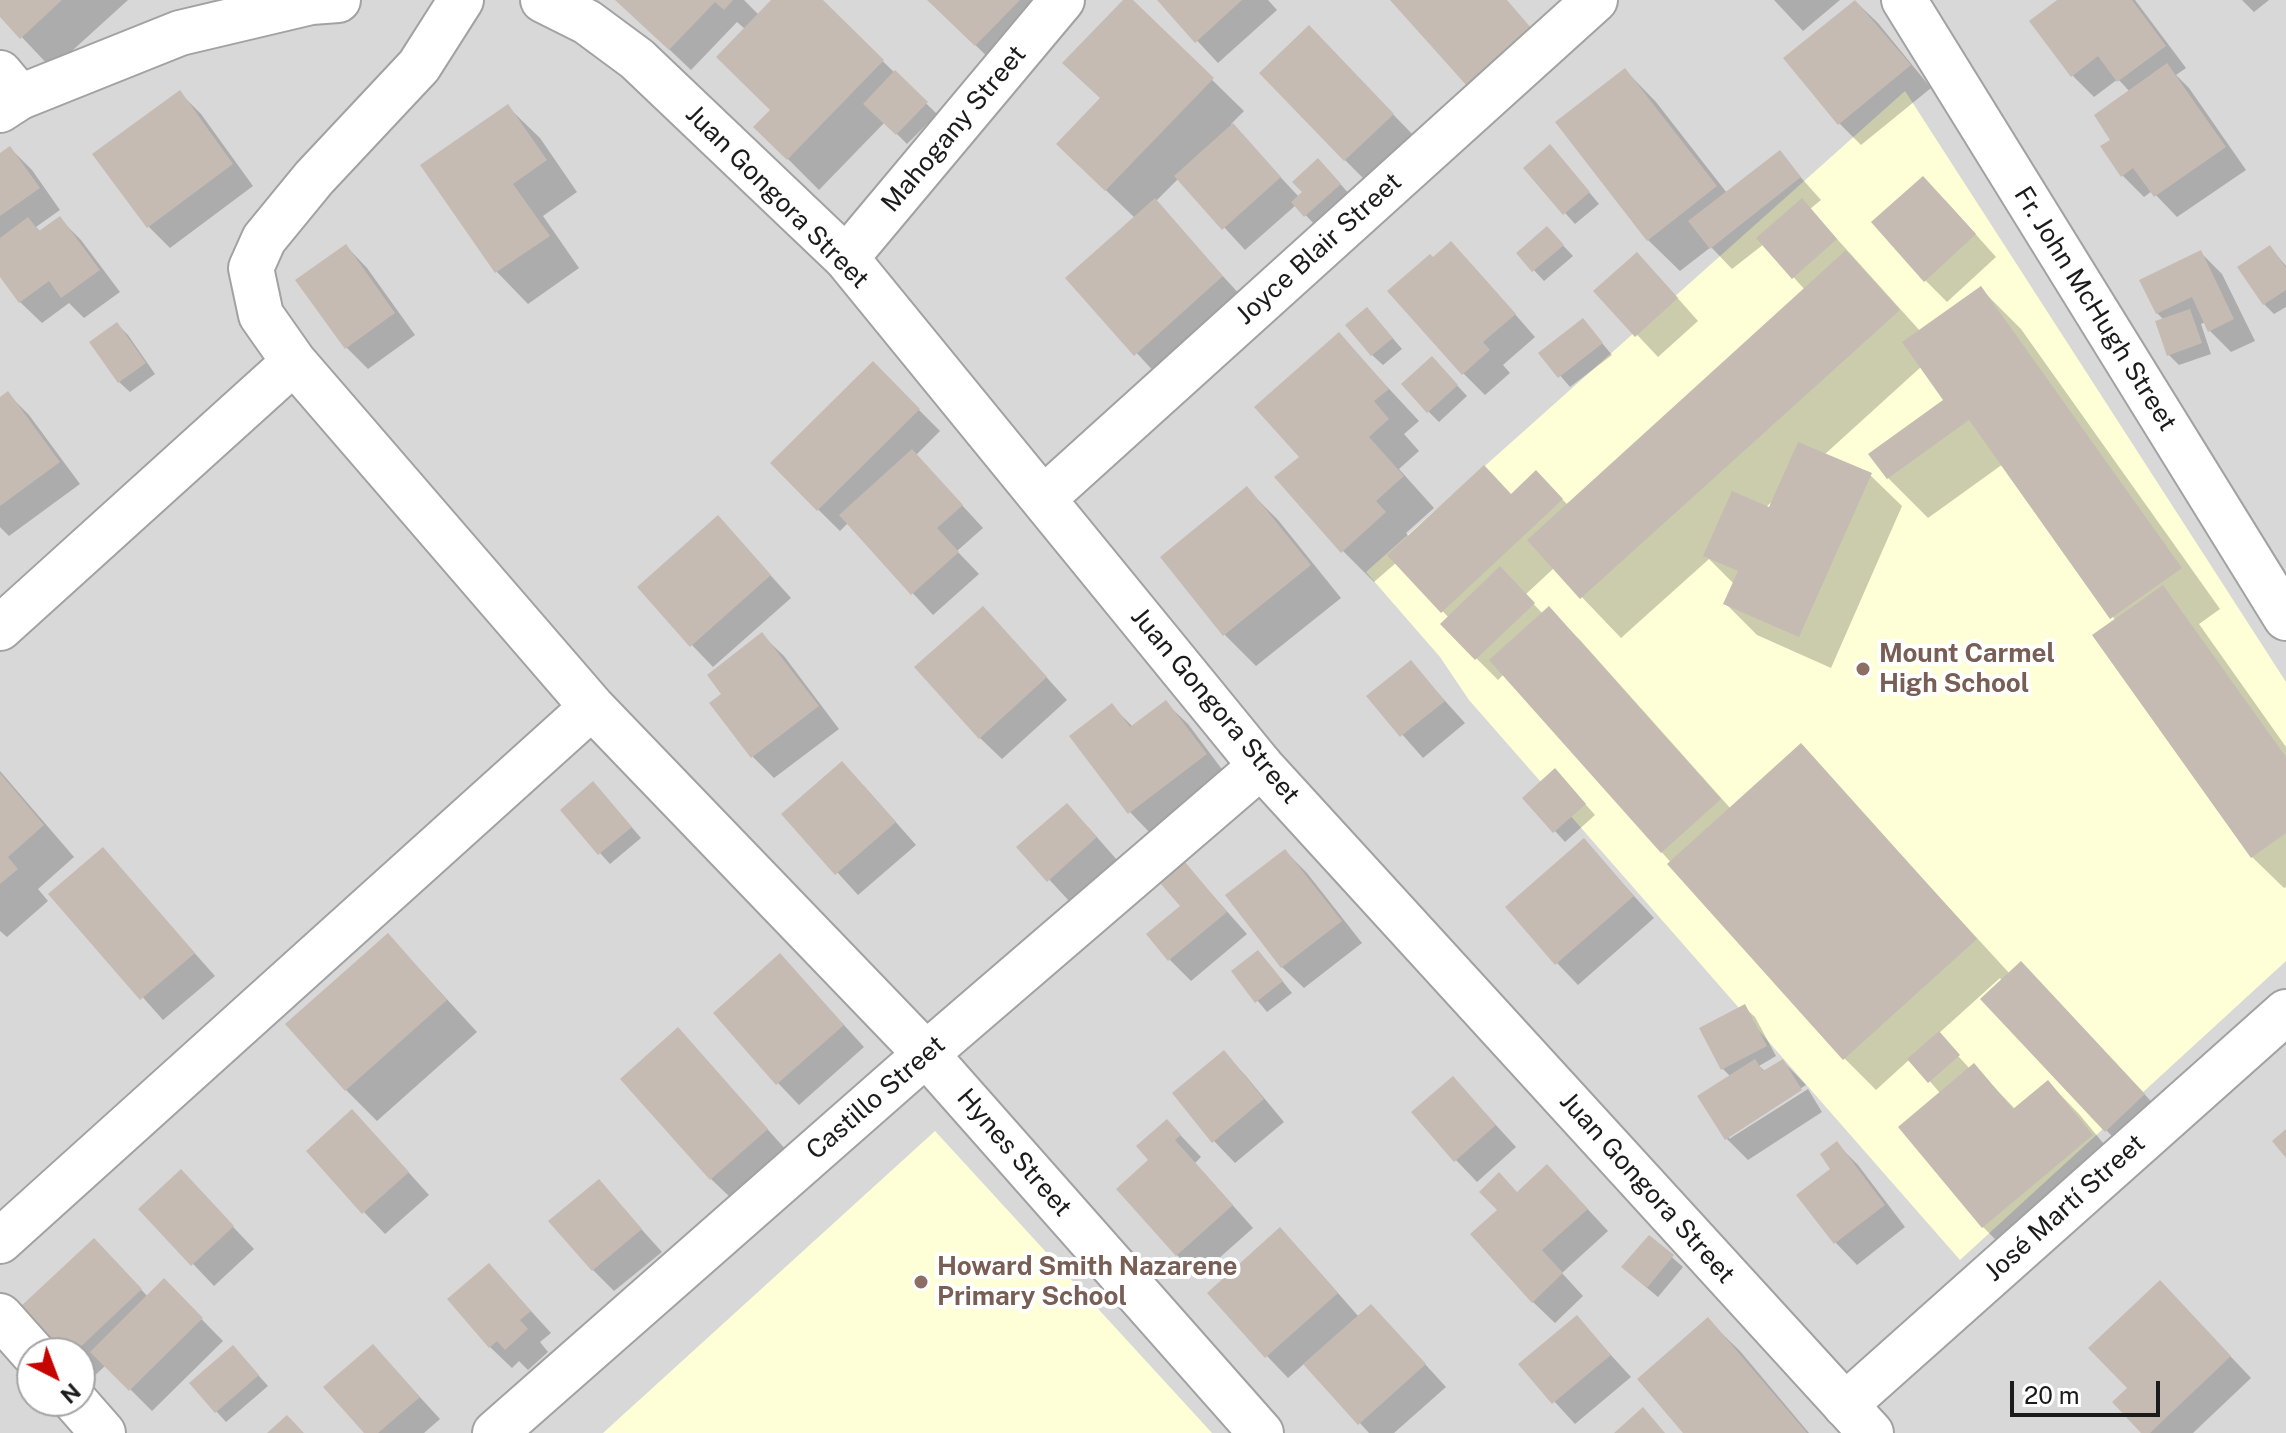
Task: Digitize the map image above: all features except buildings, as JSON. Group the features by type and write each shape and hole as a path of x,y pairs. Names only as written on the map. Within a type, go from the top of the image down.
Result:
{"street":[{"path":"7,93 180,33 311,2 338,0"},
{"name":"Hynes Street","path":"461,0 419,66 264,239 251,268 261,315 294,362 592,707 926,1054 1261,1433"},
{"name":"Juan Gongora Street","path":"543,0 587,22 637,59 846,258 1261,766 1858,1419"},
{"name":"Mahogany Street","path":"846,258 1062,0"},
{"name":"Joyce Blair Street","path":"1044,498 1595,0"},
{"name":"Fr. John McHugh Street","path":"1904,0 2286,618"},
{"path":"0,628 294,362"},
{"path":"0,1241 592,707"},
{"name":"Castillo Street","path":"495,1433 926,1054 1261,766"},
{"name":"José Martí Street","path":"1858,1419 2286,1012"},
{"path":"0,1316 19,1337"},
{"path":"89,1417 103,1433"}],"shaded area":[{"path":"0,0 2286,0 2286,1433 0,1433"},
{"name":"Mount Carmel High School","path":"1905,91 2286,682 2286,961 1960,1260 1469,700 1440,657 1366,572"},
{"name":"Howard Smith Nazarene Primary School","path":"935,1131 1212,1433 603,1433"}],"place":[{"name":"Mount Carmel High School","path":"1863,669"},
{"name":"Howard Smith Nazarene Primary School","path":"921,1282"}]}
